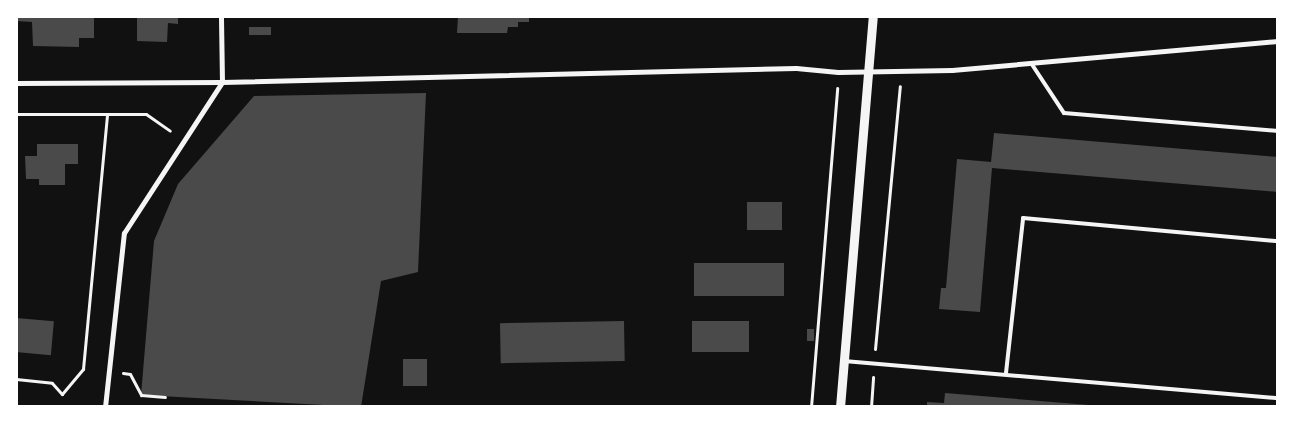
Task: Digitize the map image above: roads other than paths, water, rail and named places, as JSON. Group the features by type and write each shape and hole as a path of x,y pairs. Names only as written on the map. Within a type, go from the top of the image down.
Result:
{"street":[{"path":"105,407 124,233 222,82 221,16"},
{"path":"840,407 873,16"},
{"path":"16,83 222,82 796,68 838,72 869,72 897,69 952,70 1030,61 1278,41"}],"lane":[{"path":"1030,61 1064,113 1278,131"},
{"path":"1006,373 1023,218 1278,241"},
{"path":"844,361 1006,373 1278,398"}]}
